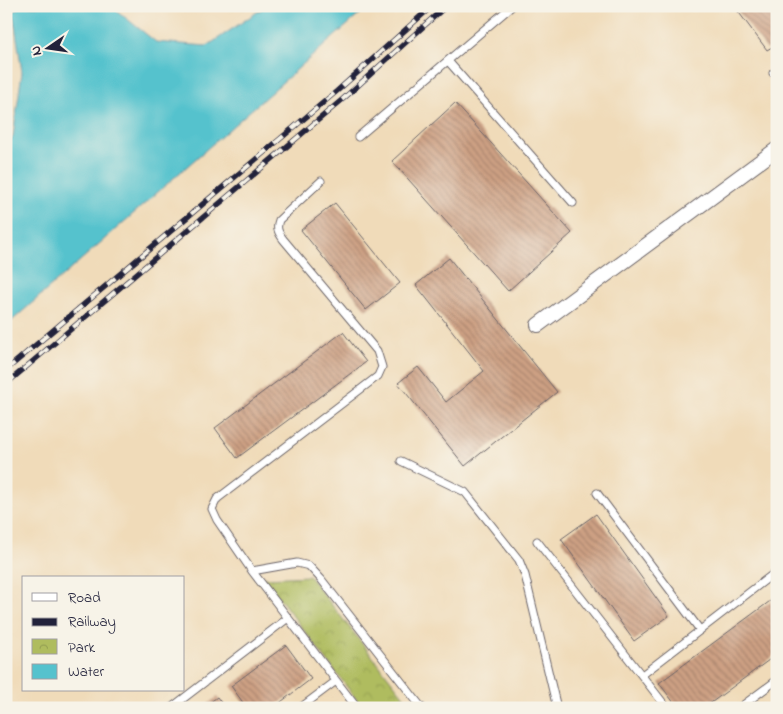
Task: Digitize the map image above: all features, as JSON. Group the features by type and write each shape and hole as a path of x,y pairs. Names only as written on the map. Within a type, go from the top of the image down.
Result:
{"street":[{"path":"538,325 777,149"}],"lane":[{"path":"358,137 512,6"},
{"path":"448,60 573,203"},
{"path":"321,181 279,220 277,225 278,231 377,351 382,366 378,376 217,499 212,509 216,520 252,571 356,708"},
{"path":"401,461 465,492 519,560 525,575 557,708"},
{"path":"597,493 700,630"},
{"path":"538,541 667,708"},
{"path":"252,571 297,562 309,566 422,708"},
{"path":"642,675 777,571"},
{"path":"171,708 288,618"},
{"path":"739,708 777,680"},
{"path":"300,708 336,681"}],"green space":[{"path":"309,576 413,708 363,708 264,578"}],"water":[{"path":"20,6 111,6 156,42 207,46 266,6 369,6 6,326 6,146 13,137 22,72 13,12"}],"building":[{"path":"734,6 777,6 777,44 767,50"},
{"path":"455,103 572,233 508,291 392,161"},
{"path":"335,203 400,283 366,310 301,230"},
{"path":"449,258 557,392 465,466 398,383 418,367 446,402 484,371 416,285"},
{"path":"343,332 366,362 237,458 215,428"},
{"path":"596,514 669,616 634,641 561,539"},
{"path":"777,596 777,654 704,708 678,708 659,683"},
{"path":"286,645 311,679 273,708 247,708 231,686"},
{"path":"217,697 225,708 203,708"}],"railway":[{"path":"6,370 337,91 432,6"},
{"path":"6,384 343,99 446,6"}]}
